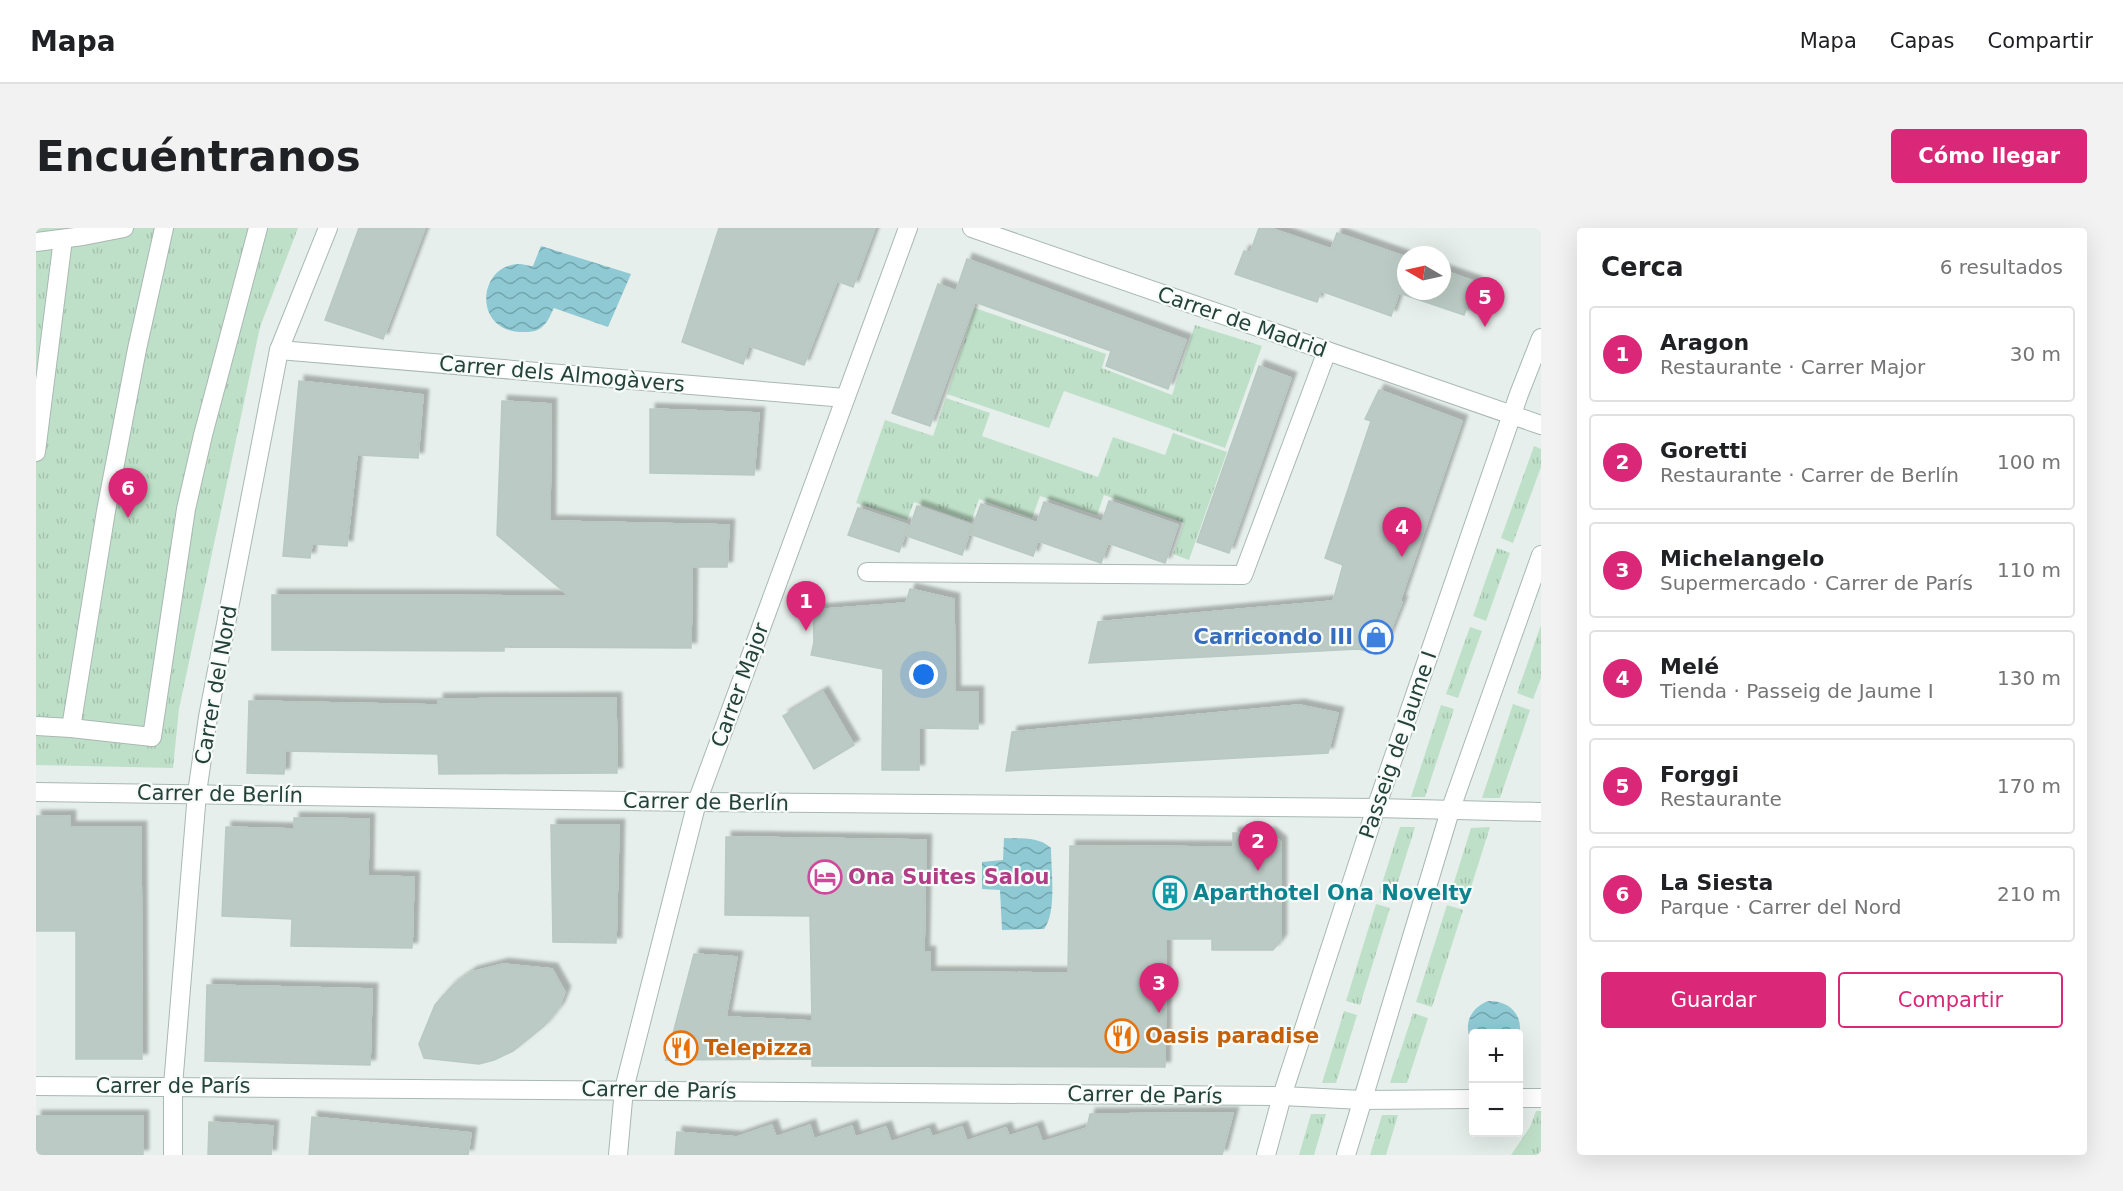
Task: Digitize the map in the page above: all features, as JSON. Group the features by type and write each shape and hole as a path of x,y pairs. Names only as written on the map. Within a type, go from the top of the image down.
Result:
{"street":[{"path":"36,242 124,228"},
{"path":"71,728 106,511 137,349 164,228"},
{"path":"36,726 152,737 186,509 202,435 258,228"},
{"name":"Carrer del Nord","path":"173,1155 173,1086 197,793 208,717 279,350 328,228"},
{"name":"Carrer Major","path":"618,1155 624,1089 698,802 908,228"},
{"name":"Carrer de Madrid","path":"972,228 1541,425"},
{"path":"36,452 63,239"},
{"name":"Passeig de Jaume I","path":"1266,1155 1282,1096 1376,808 1512,414 1541,338"},
{"name":"Carrer dels Almogàvers","path":"279,350 845,398"},
{"path":"867,572 1243,575 1327,351"},
{"path":"1347,1155 1450,811 1541,555"},
{"name":"Carrer de Berlín","path":"36,792 698,802 1376,808 1541,812"},
{"name":"Carrer de París","path":"36,1086 624,1089 1282,1096 1362,1100 1469,1099"},
{"path":"1523,1098 1541,1098"}],"green space":[{"path":"36,228 298,228 260,327 179,709 173,768 36,765"},
{"path":"975,308 1106,354 1102,368 1172,395 1195,325 1262,346 1225,448 1064,391 1049,428 947,394"},
{"path":"946,398 990,413 982,436 1098,477 1113,437 1165,455 1173,433 1227,452 1189,560 1173,554 1184,523 1104,495 1097,515 1040,496 1032,518 979,499 971,522 914,502 907,520 856,503 885,420 933,436"},
{"path":"1534,446 1541,449 1541,467 1513,543 1501,538"},
{"path":"1497,548 1510,553 1486,621 1473,616"},
{"path":"1541,625 1541,678 1533,699 1517,693"},
{"path":"1470,627 1482,631 1458,698 1446,694"},
{"path":"1513,704 1530,710 1500,798 1482,798"},
{"path":"1441,705 1454,709 1425,797 1411,797"},
{"path":"1400,827 1415,827 1393,898 1379,893"},
{"path":"1490,827 1467,900 1450,895 1471,828"},
{"path":"1376,904 1390,908 1360,1005 1346,1001"},
{"path":"1447,905 1463,910 1432,1007 1416,1002"},
{"path":"1344,1011 1357,1015 1336,1083 1322,1083"},
{"path":"1413,1013 1428,1018 1407,1083 1390,1083"},
{"path":"1536,1111 1541,1111 1541,1155 1511,1155 1530,1127"},
{"path":"1311,1114 1326,1114 1314,1155 1299,1155"},
{"path":"1382,1115 1398,1115 1386,1155 1370,1155"}],"water":[{"path":"541,246 631,274 608,327 554,308 545,324 533,331 507,329 495,322 488,311 486,299 488,286 495,275 505,267 519,264 533,266"},
{"path":"1004,838 1035,840 1051,848 1052,902 1051,913 1044,929 1002,930 1000,890 982,889 982,862 1003,860"},
{"path":"1496,1001 1508,1006 1517,1015 1520,1029 1469,1029 1469,1036 1468,1024 1470,1018 1481,1004"}],"building":[{"path":"359,228 425,228 383,339 325,320"},
{"path":"719,228 875,228 853,287 837,281 804,365 749,346 743,364 682,342"},
{"path":"1259,228 1270,228 1331,249 1337,233 1397,254 1397,299 1391,316 1321,291 1317,302 1235,274 1244,251 1250,253"},
{"path":"967,259 1186,340 1168,389 1106,366 1111,351 975,302 930,426 892,413 938,284 956,291"},
{"path":"1451,273 1476,282 1464,315 1420,300 1451,300"},
{"path":"1259,366 1291,378 1229,553 1197,542"},
{"path":"299,381 423,395 418,458 357,455 347,546 312,544 310,558 283,556"},
{"path":"1379,390 1462,421 1400,601 1402,602 1381,654 1358,649 1089,663 1098,622 1333,601 1343,565 1325,558 1371,421 1365,419"},
{"path":"502,401 551,404 550,521 729,525 727,567 692,567 691,648 504,647 504,651 272,650 272,595 569,596 497,535"},
{"path":"650,409 759,413 754,475 650,473"},
{"path":"1109,501 1178,525 1165,563 1108,543 1101,563 1038,541 1033,556 970,534 981,504 1037,523 1044,502 1102,522"},
{"path":"917,506 972,525 962,555 907,536"},
{"path":"858,508 908,525 899,552 848,535"},
{"path":"910,589 954,599 955,692 978,692 978,729 919,728 919,770 882,770 883,669 811,655 814,642 813,610 906,603"},
{"path":"823,692 854,745 814,769 783,716"},
{"path":"616,698 617,773 439,774 438,754 285,751 284,774 247,773 249,701 438,705 438,699"},
{"path":"1299,705 1338,713 1328,753 1006,771 1012,732"},
{"path":"36,816 70,816 70,827 141,827 142,1059 76,1059 76,931 36,931"},
{"path":"294,818 369,819 368,876 414,877 412,948 291,946 292,919 222,916 226,827 294,829"},
{"path":"551,825 619,825 616,943 553,942"},
{"path":"1233,833 1270,833 1281,842 1281,940 1273,950 1212,950 1212,939 1166,939 1165,1067 812,1066 812,1059 666,1060 694,954 737,957 726,1017 812,1021 810,916 725,915 726,837 926,840 924,952 930,952 930,972 1068,973 1070,846 1233,847"},
{"path":"503,964 552,969 565,992 559,1007 544,1026 513,1051 479,1064 424,1058 419,1044 435,1005 452,986 472,972"},
{"path":"207,985 372,989 370,1065 205,1061"},
{"path":"1233,1113 1222,1155 675,1155 677,1132 737,1137 772,1125 776,1137 810,1125 814,1139 852,1126 855,1137 886,1127 891,1142 929,1129 932,1137 962,1127 967,1141 1006,1128 1009,1136 1037,1127 1042,1142 1087,1128 1090,1114"},
{"path":"36,1116 143,1116 143,1155 36,1155"},
{"path":"312,1117 471,1133 468,1155 309,1155"},
{"path":"209,1122 273,1126 271,1155 208,1155"}],"place":[{"name":"Forggi","path":"1485,327"},
{"name":"La Siesta","path":"128,518"},
{"name":"Melé","path":"1402,557"},
{"name":"Aragon","path":"806,631"},
{"name":"Carricondo III","path":"1376,637"},
{"name":"Goretti","path":"1258,871"},
{"name":"Ona Suites Salou","path":"825,877"},
{"name":"Aparthotel Ona Novelty","path":"1170,893"},
{"name":"Michelangelo","path":"1159,1013"},
{"name":"Oasis paradise","path":"1122,1036"},
{"name":"Telepizza","path":"681,1048"}]}
